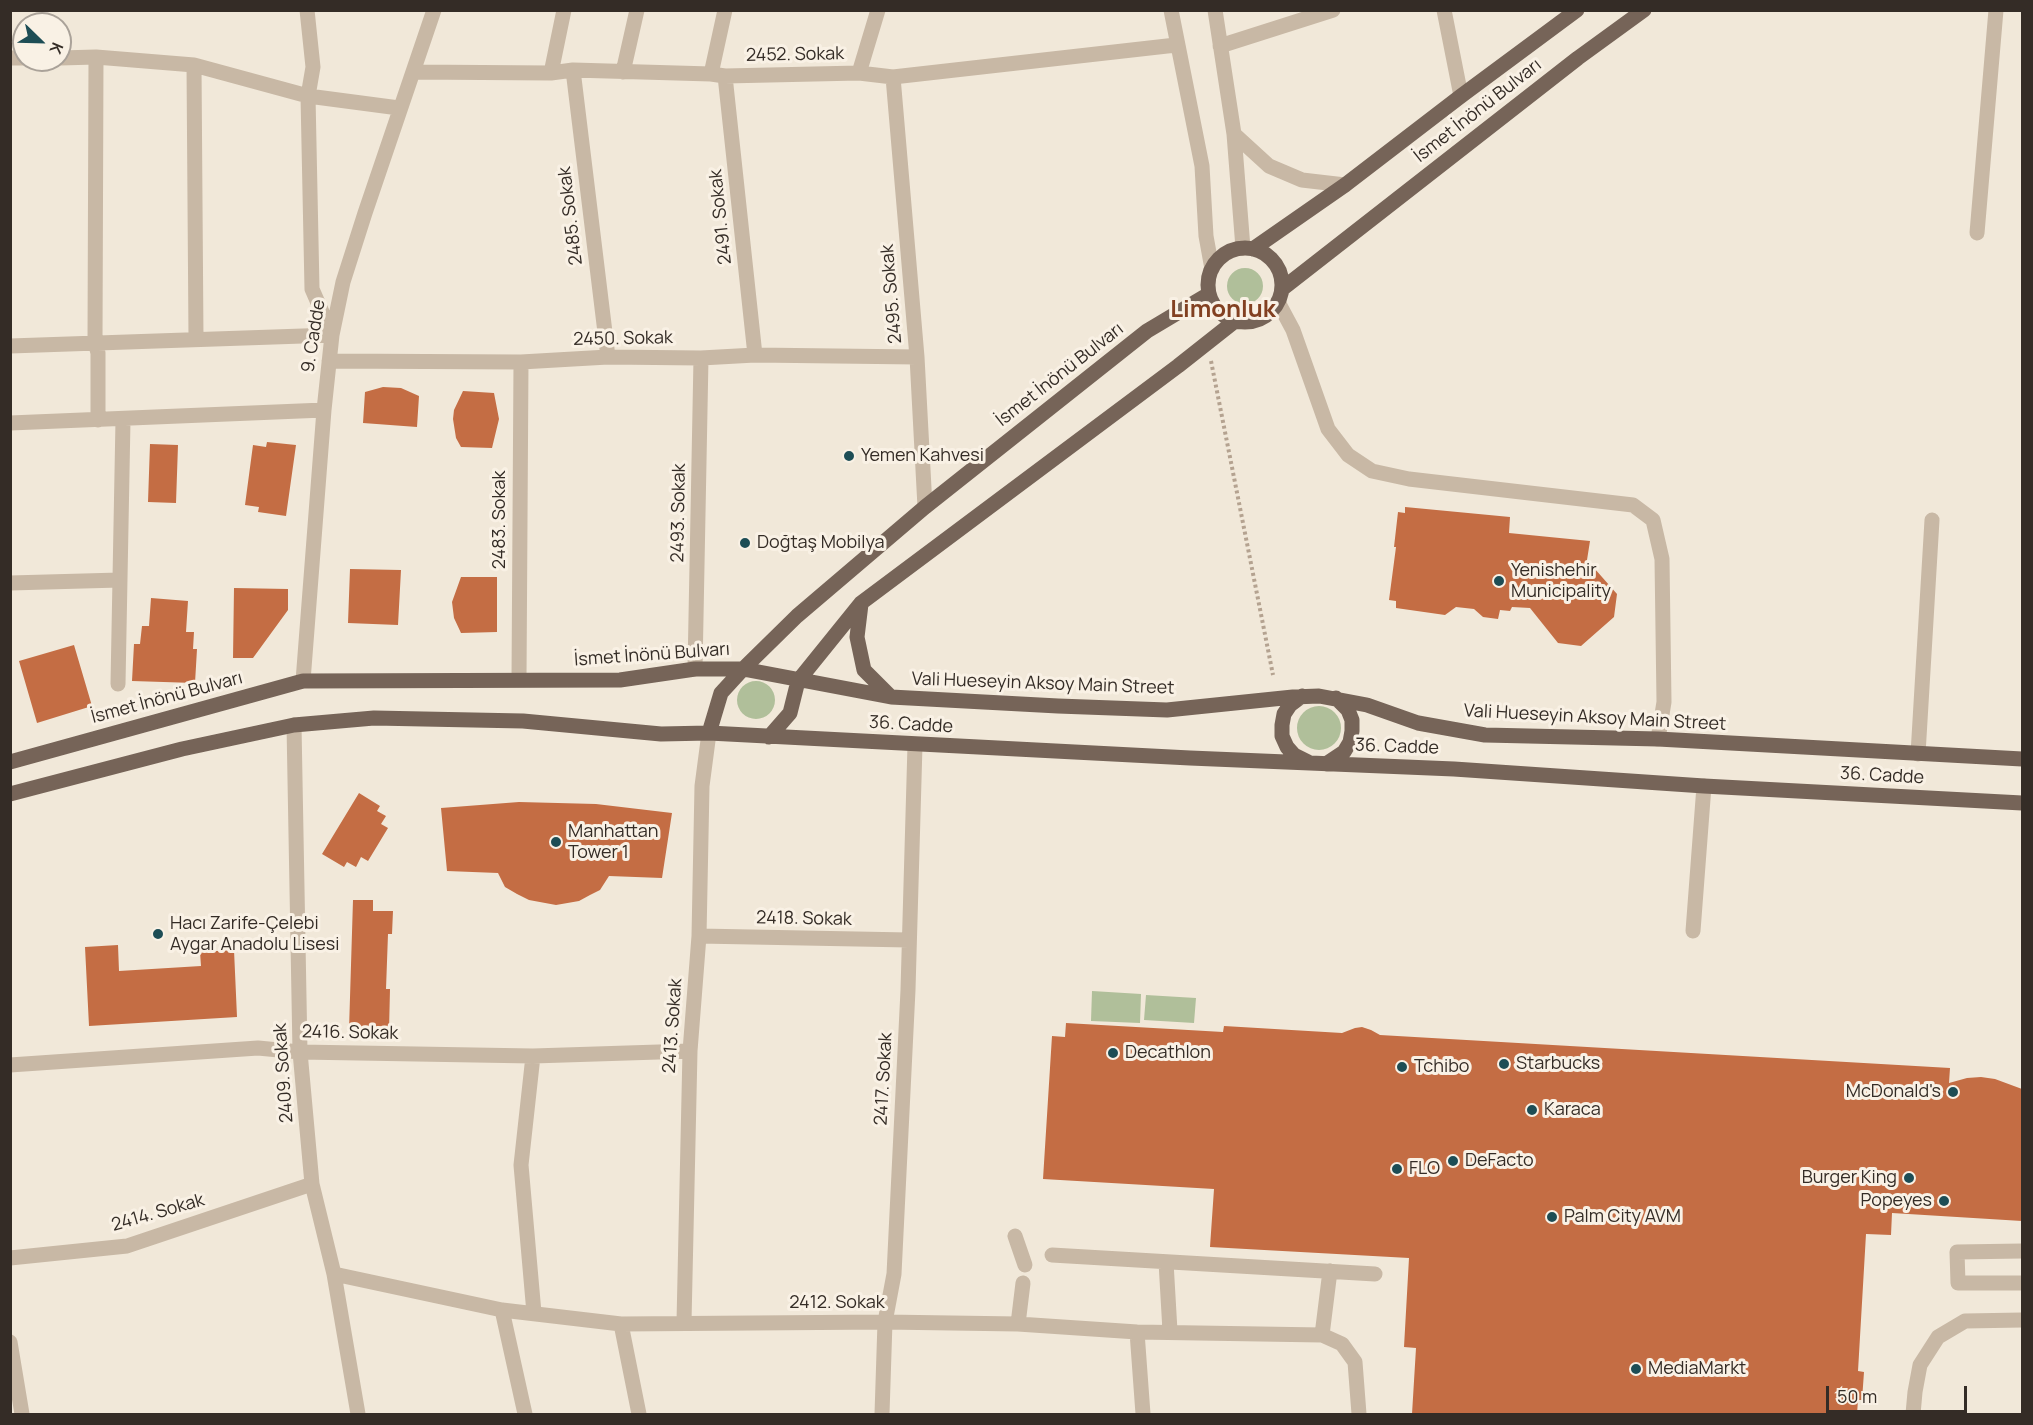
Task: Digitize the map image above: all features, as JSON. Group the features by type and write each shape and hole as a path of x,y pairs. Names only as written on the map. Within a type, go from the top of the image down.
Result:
{"main road":[{"name":"İsmet İnönü Bulvarı","path":"1248,248 1345,185 1576,10"},
{"name":"İsmet İnönü Bulvarı","path":"1280,296 1578,58 1644,10"},
{"path":"1248,248 1263,252 1278,268 1282,278 1280,296 1271,312 1260,319 1247,322 1235,321 1219,311 1209,294 1208,281 1212,269 1225,254 1248,248"},
{"name":"İsmet İnönü Bulvarı","path":"10,762 303,681 620,680 695,669 743,669 797,616 925,507 1147,331 1209,294"},
{"path":"10,794 182,749 294,725 374,718 511,721 661,734 709,733 769,737 790,713 798,681 861,603 1208,344 1235,321"},
{"path":"861,603 857,637 864,670 891,697"},
{"path":"709,733 721,693 743,669"},
{"name":"Vali Hueseyin Aksoy Main Street","path":"743,669 891,697 1167,710 1302,696 1336,698 1367,705 1419,723 1485,735 1658,739 2022,759"},
{"path":"1302,696 1290,705 1284,714 1282,736 1293,755 1318,764 1344,752 1350,742 1353,731 1352,720 1348,710 1336,698"},
{"name":"36. Cadde","path":"769,737 1454,769 1704,786 2022,803"}],"street":[{"path":"10,346 332,335 312,289 308,96 313,66 307,10"},
{"name":"9. Cadde","path":"303,681 332,335 343,282 399,108 434,10"},
{"path":"551,73 564,10"},
{"path":"623,72 637,10"},
{"name":"2491. Sokak","path":"725,10 718,75 755,355"},
{"path":"860,73 878,10"},
{"path":"1171,10 1176,45 1202,166 1206,236 1212,269"},
{"path":"1215,10 1248,248"},
{"path":"1220,46 1333,10"},
{"path":"1444,10 1461,96"},
{"path":"1977,233 1996,10"},
{"name":"2452. Sokak","path":"412,72 551,73 573,70 718,75 860,73 893,77 1176,45"},
{"path":"72,58 96,57 194,65 308,96 399,108"},
{"path":"96,57 95,342 98,353 98,420"},
{"path":"194,65 196,339"},
{"name":"2485. Sokak","path":"573,70 608,357"},
{"name":"2495. Sokak","path":"893,77 917,357 925,507"},
{"path":"1234,134 1269,165 1302,180 1345,185"},
{"path":"1280,296 1328,429 1348,454 1372,471 1409,479 1634,505 1653,520 1662,560 1664,702 1658,739"},
{"name":"2450. Sokak","path":"329,361 521,362 608,357 701,358 755,355 917,357"},
{"name":"2493. Sokak","path":"695,669 701,358"},
{"name":"2483. Sokak","path":"519,679 521,362"},
{"path":"10,423 324,410"},
{"path":"118,684 123,420"},
{"path":"1918,754 1932,520"},
{"path":"10,584 120,580"},
{"name":"2409. Sokak","path":"294,725 300,1052 312,1184 334,1275 358,1414"},
{"name":"2413. Sokak","path":"684,1322 690,1051 699,936 702,786 709,733"},
{"name":"2417. Sokak","path":"882,1414 885,1322 894,1274 915,745"},
{"path":"1693,932 1704,786"},
{"name":"2418. Sokak","path":"699,936 909,940"},
{"name":"2416. Sokak","path":"10,1065 258,1048 300,1052 533,1056 690,1051"},
{"path":"533,1056 521,1165 534,1313"},
{"name":"2414. Sokak","path":"10,1258 127,1246 312,1184"},
{"path":"1016,1236 1025,1265"},
{"path":"2022,1251 1957,1252 1958,1283 2022,1283"},
{"path":"1053,1256 1375,1274"},
{"path":"1166,1262 1170,1331"},
{"path":"1322,1335 1330,1271"},
{"name":"2412. Sokak","path":"334,1275 502,1310 621,1324 684,1322 1018,1324 1137,1332 1322,1335 1342,1344 1355,1362 1359,1414"},
{"path":"1018,1324 1023,1283"},
{"path":"502,1310 525,1414"},
{"path":"1913,1414 1920,1365 1938,1337 1965,1321 2022,1320"},
{"path":"621,1324 639,1414"},
{"path":"1137,1332 1143,1414"},
{"path":"10,1342 22,1414"}],"path":[{"path":"1208,344 1273,675"}],"green space":[{"path":"1245,268 1258,273 1263,286 1258,299 1245,304 1232,299 1227,286 1232,273"},
{"path":"756,681 769,687 775,700 769,713 756,719 743,713 737,700 743,687"},
{"path":"1319,706 1334,713 1341,728 1334,743 1319,750 1304,743 1297,728 1304,713"},
{"path":"1092,991 1141,994 1140,1023 1091,1021"},
{"path":"1146,995 1196,998 1194,1023 1144,1020"}],"building":[{"path":"383,387 401,388 419,396 417,427 363,423 365,392"},
{"path":"463,391 494,393 499,419 492,448 461,447 456,438 454,410"},
{"path":"267,442 296,445 286,516 258,512 259,507 245,505 253,445 266,447"},
{"path":"150,444 178,445 176,503 148,502"},
{"name":"Yenishehir Municipality","path":"1405,507 1510,517 1509,533 1590,541 1587,560 1617,594 1614,617 1581,646 1558,643 1530,608 1512,607 1510,611 1500,610 1498,619 1483,617 1474,609 1456,607 1445,615 1396,608 1396,601 1389,600 1398,512 1405,513"},
{"path":"350,569 401,570 398,625 348,623"},
{"path":"461,577 497,577 497,632 461,633 454,618 452,602"},
{"path":"234,588 288,589 288,610 253,658 233,658"},
{"path":"151,598 188,601 186,632 194,632 193,649 197,649 195,683 132,681 134,644 140,644 142,626 149,626"},
{"path":"74,645 92,706 37,723 19,661"},
{"path":"359,793 380,806 377,811 386,816 381,824 388,828 368,861 361,857 356,867 347,862 344,867 322,854"},
{"name":"Manhattan Tower 1","path":"519,802 596,804 672,813 662,878 609,876 600,890 579,901 556,905 529,900 517,894 505,887 498,873 447,871 441,808"},
{"path":"353,900 373,900 373,911 393,911 392,934 388,934 386,989 390,989 389,1031 349,1030"},
{"path":"118,945 119,971 201,966 200,952 234,950 237,1017 89,1026 85,947"},
{"name":"Palm City AVM","path":"1066,1023 1223,1032 1224,1026 1342,1033 1362,1027 1380,1035 1950,1068 1949,1083 1981,1077 1995,1079 2022,1089 2022,1221 1892,1213 1891,1235 1866,1234 1858,1371 1864,1372 1862,1400 1858,1400 1857,1414 1412,1414 1416,1348 1404,1347 1409,1258 1210,1247 1214,1189 1043,1179 1052,1036 1065,1037"}],"place":[{"name":"Yemen Kahvesi","path":"849,456"},
{"name":"Doğtaş Mobilya","path":"745,543"},
{"name":"Yenishehir Municipality","path":"1499,581"},
{"name":"Manhattan Tower 1","path":"556,842"},
{"name":"Hacı Zarife-Çelebi Aygar Anadolu Lisesi","path":"158,934"},
{"name":"Decathlon","path":"1113,1053"},
{"name":"Starbucks","path":"1504,1064"},
{"name":"Tchibo","path":"1402,1067"},
{"name":"McDonald's","path":"1953,1092"},
{"name":"Karaca","path":"1532,1110"},
{"name":"DeFacto","path":"1453,1161"},
{"name":"FLO","path":"1397,1169"},
{"name":"Burger King","path":"1909,1178"},
{"name":"Popeyes","path":"1944,1201"},
{"name":"Palm City AVM","path":"1552,1217"},
{"name":"MediaMarkt","path":"1636,1369"}],"district":[{"name":"Limonluk","path":"1223,310"}]}
